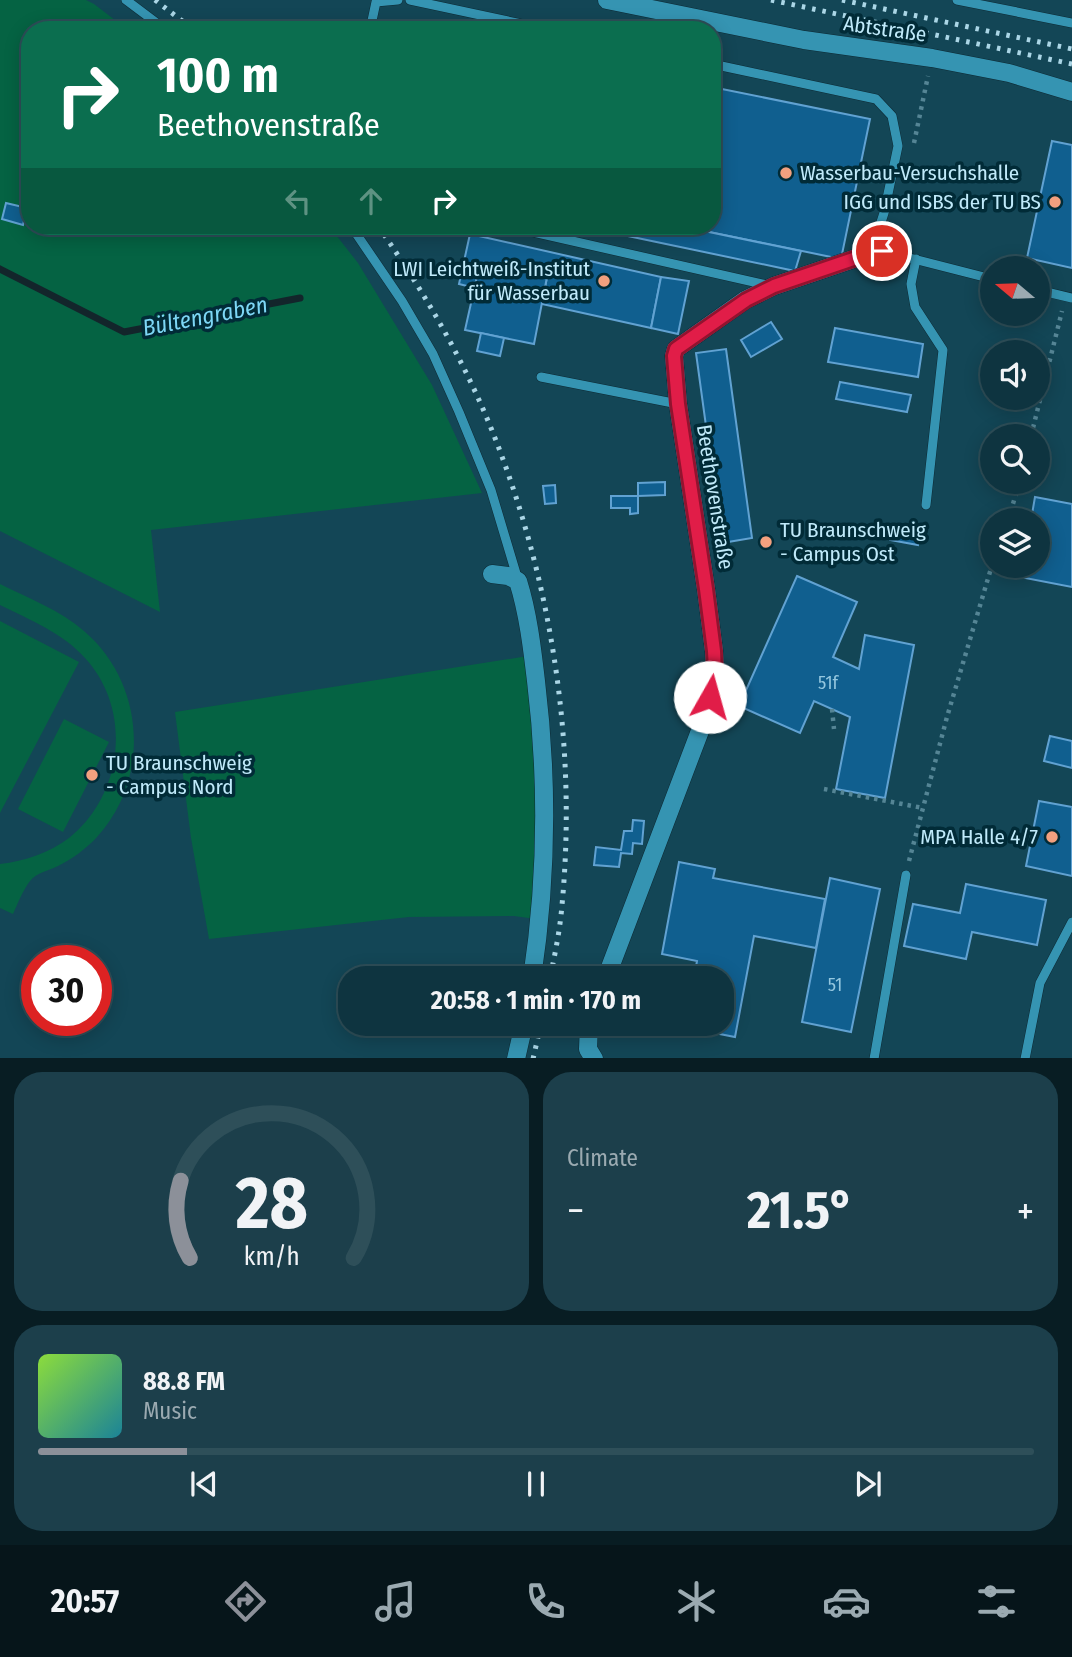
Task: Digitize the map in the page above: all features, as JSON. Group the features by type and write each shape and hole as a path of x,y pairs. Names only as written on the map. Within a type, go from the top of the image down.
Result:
{"street":[{"name":"Abtstraße","path":"607,0 710,21"},
{"name":"Abtstraße","path":"721,23 804,40 932,58 1009,73 1072,92"},
{"name":"Beethovenstraße","path":"611,966 703,723 715,671 706,589 678,404 674,356 676,349 746,300 774,286 871,253"},
{"path":"492,574 514,578 519,585 531,638 539,705 544,777 543,876 534,966"},
{"path":"516,1058 521,1036"},
{"path":"589,1036 588,1049 593,1058"}],"lane":[{"path":"126,0 154,21"},
{"path":"372,21 376,2 398,0"},
{"path":"411,0 508,21"},
{"path":"957,0 1072,23"},
{"path":"721,66 876,99 892,116 898,146 884,213 871,253"},
{"path":"357,235 402,301 433,354 491,490 519,585"},
{"path":"546,235 774,286"},
{"name":"Beethovenstraße","path":"871,253 882,251 980,276"},
{"path":"916,259 911,284 915,307 943,350 926,505"},
{"path":"1050,293 1069,297"},
{"path":"541,377 678,404"},
{"path":"874,1058 906,875"},
{"path":"1025,1058 1040,983 1072,922"}],"path":[{"path":"1034,424 1069,297"},
{"path":"906,875 947,717 988,578"},
{"path":"832,709 834,729"},
{"path":"824,789 923,808"}],"green space":[{"path":"0,0 86,0 116,21 21,21 21,235 336,235 358,263 432,385 482,493 151,530 160,612 0,531"},
{"path":"0,584 65,617 84,631 104,652 119,677 129,703 134,731 133,760 126,787 114,813 84,850 33,878 25,888 13,914 0,908 0,864 19,861 53,848 69,838 87,820 101,799 110,776 115,751 115,726 110,702 100,679 85,658 56,634 0,605"},
{"path":"0,621 79,662 0,813"},
{"path":"528,656 541,833 536,919 514,916 409,917 209,939 191,838 175,712"},
{"path":"64,719 109,742 63,832 18,809"}],"building":[{"name":"Wasserbau-Versuchshalle","path":"721,89 870,119 841,259 721,234"},
{"name":"IGG und ISBS der TU BS","path":"1052,141 1072,145 1072,268 1050,263 1050,256 1027,256"},
{"path":"6,203 21,207 21,224 2,219"},
{"path":"721,234 801,251 795,271 623,235"},
{"name":"LWI Leichtweiß-Institut für Wasserbau","path":"470,235 661,277 651,328 542,304 547,277 480,263 475,288 459,284"},
{"name":"LWI Leichtweiß-Institut für Wasserbau","path":"480,263 547,277 534,344 465,330"},
{"path":"661,277 689,281 678,334 651,328"},
{"path":"771,322 782,339 751,357 741,340"},
{"path":"835,328 923,344 918,377 828,362"},
{"path":"481,333 504,338 500,356 477,351"},
{"path":"726,349 752,538 722,543 696,353"},
{"path":"840,382 911,395 907,412 836,399"},
{"path":"665,482 665,495 638,496 638,483"},
{"path":"555,485 556,503 545,504 543,486"},
{"path":"611,496 638,496 638,513 630,514 630,508 611,508"},
{"path":"1035,497 1072,504 1072,587 1025,578 1050,578 1050,508 1033,508"},
{"path":"892,525 921,529 918,545 890,540"},
{"path":"797,576 857,602 833,657 859,669 865,635 914,645 885,798 836,789 850,717 814,701 800,733 739,706"},
{"path":"1050,736 1072,741 1072,768 1044,761"},
{"name":"MPA Halle 4/7","path":"1039,801 1072,807 1072,876 1026,866"},
{"path":"633,820 644,821 642,844 633,843 632,854 621,853 619,867 594,865 596,847 621,850 624,831 632,831"},
{"path":"679,862 715,869 713,878 825,899 816,948 754,936 735,1037 730,1036 734,1036 734,966 696,966 697,961 662,954"},
{"path":"830,878 880,889 851,1032 802,1022"},
{"path":"966,884 1046,900 1037,945 972,932 966,959 904,946 913,904 960,913"}],"waterway":[{"name":"Bültengraben","path":"0,269 124,332 300,298"}],"railway":[{"path":"155,0 182,21"},
{"path":"771,0 1072,64"},
{"path":"842,0 1072,49"},
{"path":"384,235 442,326 482,406 514,490 545,606 555,665 566,785 562,905 552,966"},
{"path":"533,1058 538,1036"}],"place":[{"name":"Wasserbau-Versuchshalle","path":"786,173"},
{"name":"IGG und ISBS der TU BS","path":"1055,202"},
{"name":"LWI Leichtweiß-Institut für Wasserbau","path":"604,281"},
{"name":"TU Braunschweig - Campus Ost","path":"766,542"},
{"name":"TU Braunschweig - Campus Nord","path":"92,775"},
{"name":"MPA Halle 4/7","path":"1052,837"}],"route":[{"path":"710,697 715,671 714,651 678,404 674,356 676,349 746,300 774,286 882,251"}]}
